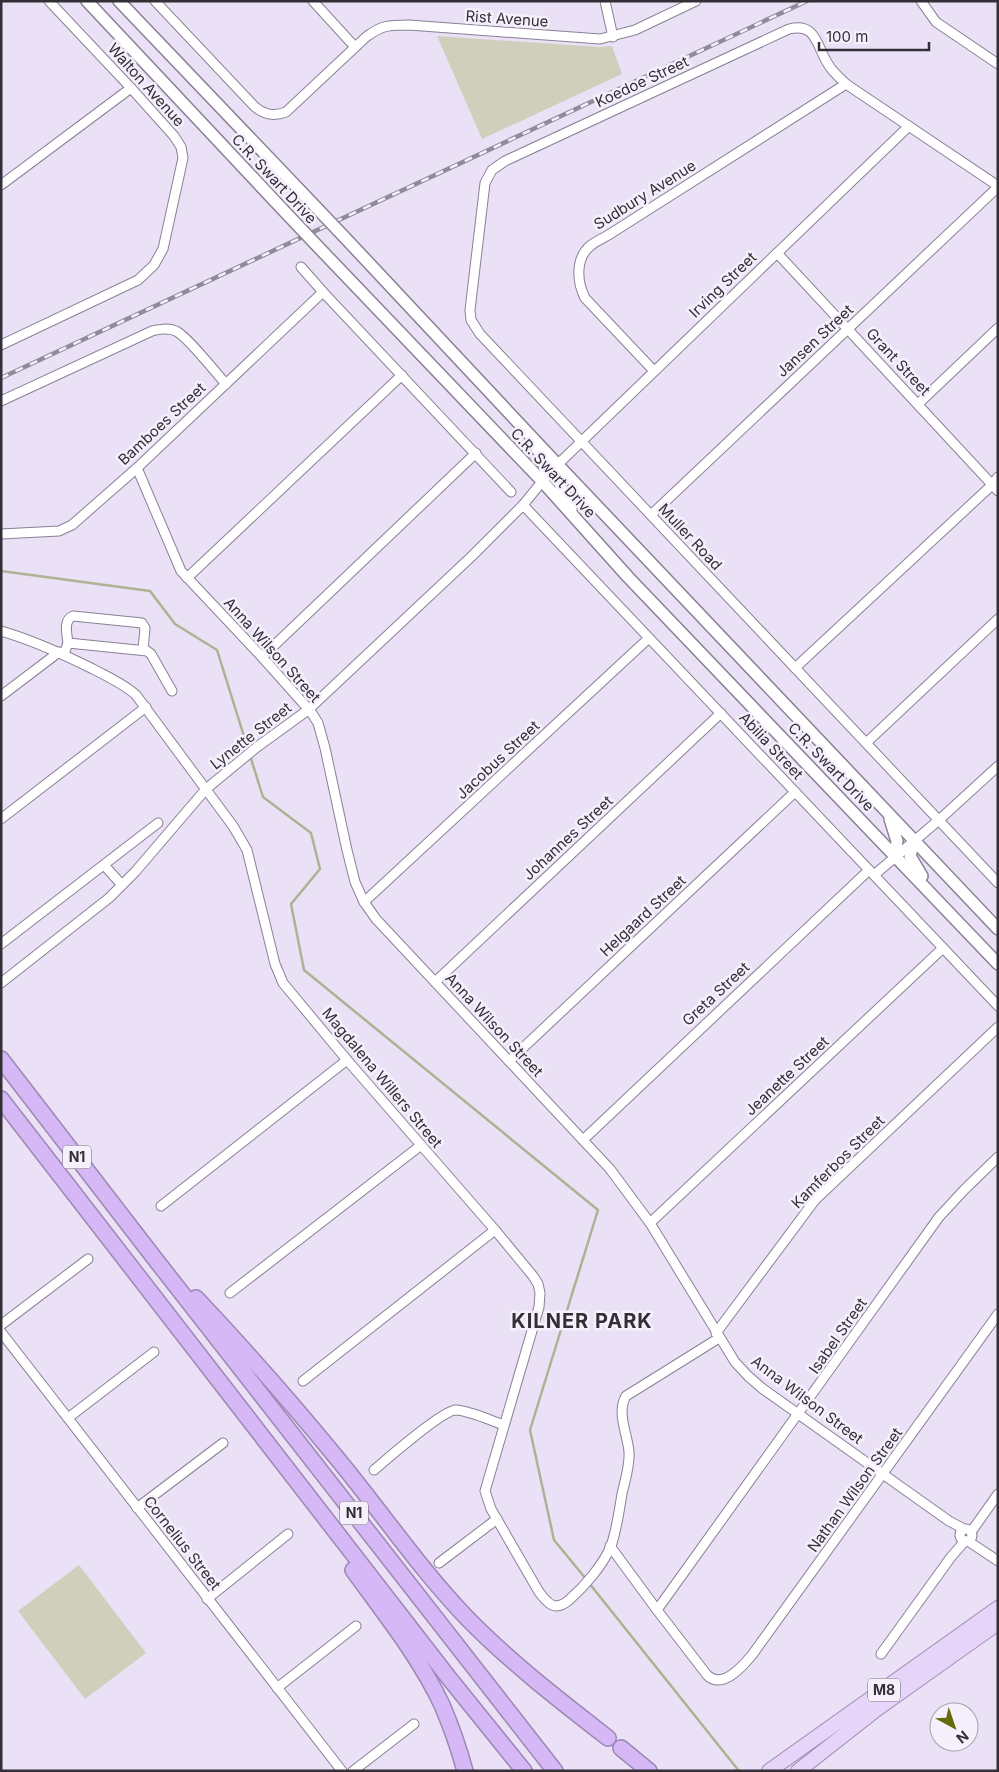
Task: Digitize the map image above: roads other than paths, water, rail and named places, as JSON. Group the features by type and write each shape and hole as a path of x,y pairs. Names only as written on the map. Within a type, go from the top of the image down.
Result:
{"highway":[{"name":"N1","path":"1,1059 555,1771"},
{"name":"N1","path":"1,1099 449,1678 524,1771"},
{"path":"152,1255 185,1285 277,1388 336,1457 438,1585 466,1617 518,1666 608,1738"},
{"path":"199,1355 410,1649 442,1706 465,1771"},
{"path":"621,1748 649,1771"}],"main road":[{"name":"C.R. Swart Drive","path":"87,1 324,253 550,472 889,815 998,929"},
{"name":"C.R. Swart Drive","path":"119,1 350,243 532,438 571,514 639,588 998,964"},
{"path":"550,472 571,504 571,514"},
{"path":"889,815 897,841 895,856"},
{"path":"914,841 910,856 924,879 929,892"},
{"name":"M8","path":"769,1771 998,1608"},
{"name":"M8","path":"798,1771 877,1709 998,1624"}],"street":[{"name":"Walton Avenue","path":"1,345 138,280 157,261 166,243 183,158 178,141 49,1"},
{"name":"Rist Avenue","path":"155,1 254,106 272,115 286,112 355,47 375,30 385,26 409,25 600,39 635,30 696,1"},
{"path":"313,1 355,47"},
{"path":"605,1 613,37"},
{"path":"921,1 936,22 998,64"},
{"name":"Koedoe Street","path":"492,170 505,161 789,29 806,28 814,37 829,66 846,84"},
{"path":"846,84 998,186"},
{"name":"Sudbury Avenue","path":"654,371 585,298 580,289 578,276 582,258 586,251 603,238 846,84"},
{"path":"1,184 131,88"},
{"name":"Irving Street","path":"550,472 908,126"},
{"name":"Muller Road","path":"492,170 486,179 470,310 474,327 998,883"},
{"name":"Jansen Street","path":"651,516 998,186"},
{"name":"Grant Street","path":"776,254 996,484"},
{"path":"301,267 511,492"},
{"name":"Bamboes Street","path":"1,534 66,530 137,468 323,292"},
{"path":"918,404 998,328"},
{"path":"1,401 160,329 172,329 182,335 226,384"},
{"path":"187,578 402,375"},
{"path":"262,658 476,453"},
{"name":"Anna Wilson Street","path":"137,468 181,572 262,658 318,723 355,882 364,902 376,919 610,1169 650,1223 735,1362 752,1380 949,1522 998,1554"},
{"name":"Lynette Street","path":"1,983 95,910 122,885 206,789 257,746 308,710 472,556 523,505 550,472"},
{"path":"795,668 996,484"},
{"name":"Abilia Street","path":"523,505 998,1006"},
{"path":"1,696 61,653 68,643 67,622 73,616 142,623 145,628 143,650"},
{"path":"866,743 998,619"},
{"name":"Magdalena Willers Street","path":"1,631 61,653 126,686 146,707 233,826 247,850 277,972 283,983 536,1280 540,1292 539,1307 485,1491 488,1503 542,1596 552,1605 561,1606"},
{"name":"Jacobus Street","path":"364,902 649,638"},
{"path":"68,643 143,650 151,654 172,691"},
{"path":"1,819 146,707"},
{"name":"Johannes Street","path":"435,982 721,713"},
{"name":"Greta Street","path":"583,1140 871,872 914,841 998,766"},
{"name":"Helgaard Street","path":"509,1061 795,792"},
{"path":"1,944 158,823"},
{"path":"104,865 122,885"},
{"name":"Jeanette Street","path":"650,1223 943,948"},
{"name":"Kamferbos Street","path":"561,1606 571,1598 602,1562 610,1546 629,1460 622,1405 625,1398 632,1391 718,1335 815,1200 998,1027"},
{"path":"161,1206 347,1060"},
{"path":"230,1293 420,1146"},
{"name":"Isabel Street","path":"656,1610 799,1414 939,1217 998,1157"},
{"path":"303,1381 494,1230"},
{"path":"1,1325 88,1259"},
{"name":"Nathan Wilson Street","path":"656,1610 709,1678 718,1681 728,1677 752,1655 998,1314"},
{"name":"Cornelius Street","path":"1,1332 342,1771"},
{"path":"68,1418 154,1352"},
{"path":"374,1470 438,1419 451,1411 466,1412 504,1424"},
{"path":"137,1508 223,1443"},
{"path":"881,1654 966,1534 981,1518 998,1494"},
{"path":"439,1563 497,1519"},
{"path":"207,1599 288,1534"},
{"name":"Anna Wilson Street","path":"966,1534 998,1561"},
{"path":"610,1546 656,1610"},
{"path":"277,1688 356,1626"},
{"path":"353,1771 414,1724"}],"waterway":[{"path":"1,571 150,591 175,624 217,650 263,797 311,833 320,869 291,904 304,970 598,1210 530,1430 554,1540 586,1579"},
{"path":"589,1583 739,1771"}],"railway":[{"path":"1,378 807,1"}],"district":[{"name":"KILNER PARK","path":"582,1321"}]}
